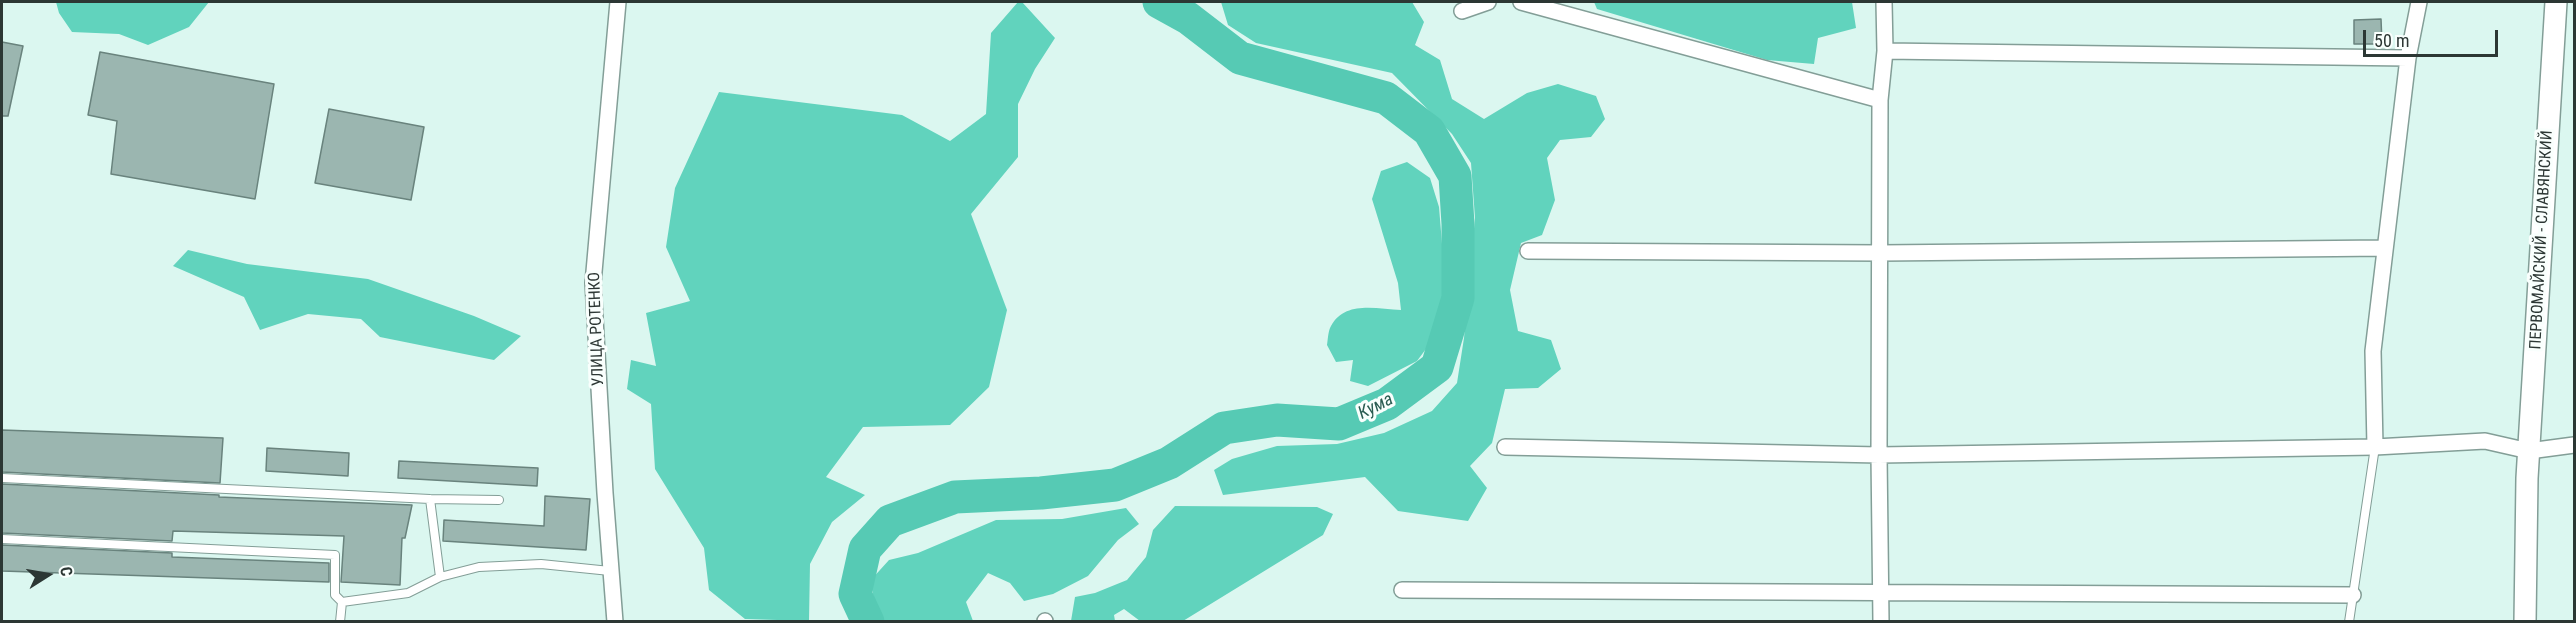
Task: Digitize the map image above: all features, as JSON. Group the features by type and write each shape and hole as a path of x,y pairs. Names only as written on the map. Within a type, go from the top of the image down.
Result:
{"street":[{"name":"УЛИЦА РОТЕНКО","path":"615,621 593,283 618,2"},
{"path":"1462,11 1488,2"},
{"path":"1521,2 1880,100"},
{"path":"1881,621 1880,100 1885,51 1884,2"},
{"path":"2375,447 2373,351 2408,58 2419,2"},
{"name":"ПЕРВОМАЙСКИЙ - СЛАВЯНСКИЙ","path":"2525,621 2527,477 2556,2"},
{"path":"1885,51 2408,58"},
{"path":"1528,251 1881,253 2385,248"},
{"path":"1505,447 1879,455 2375,447 2485,441 2529,451 2574,445"},
{"path":"1402,590 2353,595"}],"lane":[{"path":"2349,621 2375,447"},
{"path":"2,478 430,499 499,500"},
{"path":"430,499 440,577"},
{"path":"2,539 335,555 335,595 342,602"},
{"path":"342,602 408,593 440,577 479,567 541,564 610,571"},
{"path":"340,621 342,602"}],"green space":[{"path":"56,2 209,2 189,27 148,45 119,34 72,32 59,13"},
{"path":"1018,2 1022,2 1055,38 1035,69 1018,104 1018,157 971,214 1007,310 989,387 950,425 863,427 826,477 865,495 832,522 810,564 809,621 745,619 709,590 704,548 655,469 651,404 627,389 631,360 656,366 646,313 690,301 666,247 675,188 719,92 902,115 950,141 986,114 991,33"},
{"path":"1221,2 1412,2 1424,22 1415,45 1440,60 1452,99 1484,119 1527,93 1558,84 1596,96 1605,119 1591,137 1560,140 1547,158 1555,200 1542,235 1521,243 1510,290 1518,331 1551,340 1561,369 1538,388 1505,389 1492,443 1470,466 1487,488 1468,521 1398,511 1365,477 1223,495 1214,470 1232,459 1277,446 1337,444 1384,433 1432,411 1457,383 1464,338 1475,218 1471,163 1452,134 1392,73 1256,43 1228,25"},
{"path":"1594,2 1852,2 1856,28 1818,38 1814,64 1767,60 1597,9"},
{"path":"1407,162 1430,178 1439,207 1446,293 1437,334 1417,361 1368,386 1350,381 1353,360 1336,362 1327,345 1329,333 1337,318 1353,309 1401,310 1398,283 1372,199 1381,171"},
{"path":"188,250 247,264 368,279 474,316 521,336 494,360 380,337 361,319 308,314 260,330 244,297 173,266"},
{"path":"1175,506 1317,507 1333,514 1323,535 1183,621 1140,621 1124,609 1114,615 1115,621 1071,621 1075,597 1095,593 1127,580 1146,557 1153,530"},
{"path":"1126,508 1139,524 1118,540 1088,576 1053,594 1024,601 1010,583 988,573 966,602 973,621 879,621 870,581 889,560 918,553 996,520 1062,519"}],"building":[{"path":"2381,19 2382,44 2354,44 2354,20"},
{"path":"2,42 23,46 8,116 2,116"},
{"path":"100,52 274,84 255,199 111,174 117,121 88,115"},
{"path":"329,109 424,127 411,200 315,183"},
{"path":"2,430 223,438 220,483 2,472"},
{"path":"267,448 349,453 348,476 266,471"},
{"path":"399,461 538,468 537,486 398,478"},
{"path":"2,484 219,495 219,497 412,505 405,538 402,538 400,585 341,582 344,536 173,531 172,541 2,533"},
{"path":"545,496 590,499 586,550 443,541 444,520 544,526"},
{"path":"2,545 172,553 172,557 329,563 329,582 2,571"}],"waterway":[{"name":"Кума","path":"868,622 855,594 865,549 890,521 955,497 1041,493 1115,485 1169,463 1224,428 1277,420 1339,424 1387,404 1437,367 1458,298 1458,224 1455,176 1429,131 1386,98 1240,58 1188,18 1159,2"}]}
